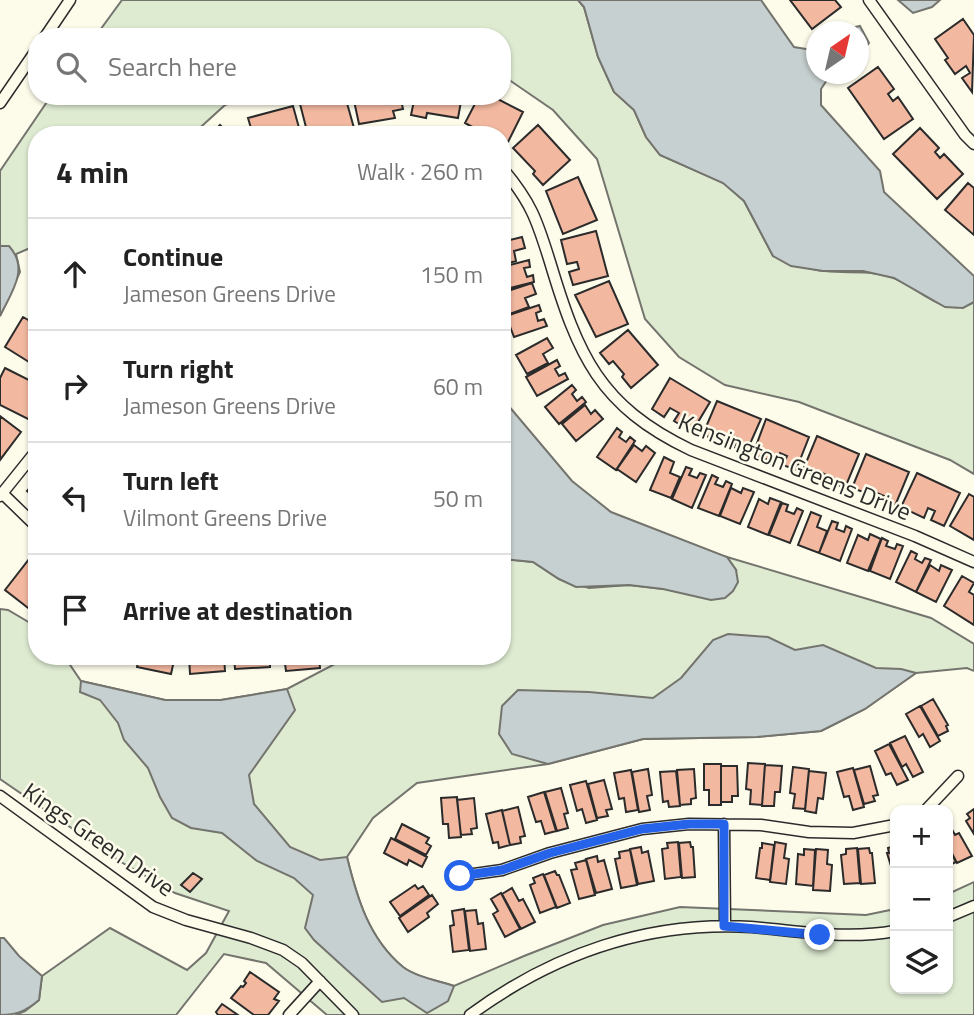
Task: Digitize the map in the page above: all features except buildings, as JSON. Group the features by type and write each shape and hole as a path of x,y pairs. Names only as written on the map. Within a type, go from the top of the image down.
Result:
{"street":[{"path":"51,28 70,0"},
{"path":"869,0 891,34 974,144"},
{"path":"0,103 28,62"},
{"path":"965,135 974,126"},
{"name":"Kensington Greens Drive","path":"511,179 525,195 541,230 576,339 591,368 614,399 636,419 691,450 915,536 974,562"},
{"path":"28,461 1,495 28,519"},
{"path":"931,805 958,776"},
{"name":"Kings Green Drive","path":"0,796 153,907 282,950 302,963 353,1015"},
{"path":"460,876 502,870 550,853 642,829 689,824 724,824 853,833 890,826"},
{"path":"724,824 724,926"},
{"path":"953,915 974,906"},
{"path":"471,1015 522,980 589,949 658,932 724,926 832,936 890,931"},
{"path":"289,1015 320,981"}],"green space":[{"path":"122,0 578,0 584,7 598,57 614,92 634,110 646,137 660,155 724,183 744,201 773,256 819,270 887,276 943,305 953,307 974,302 974,474 950,460 799,402 725,385 679,357 645,319 597,159 553,110 511,81 511,28 102,28"},
{"path":"45,105 225,105 202,126 31,126"},
{"path":"28,130 28,249 16,254 20,272 0,316 0,171"},
{"path":"727,557 931,618 974,644 974,671 967,668 916,673 865,709 821,731 757,737 643,739 548,764 417,783 373,818 347,857 360,902 381,944 408,970 454,986 603,925 680,907 866,915 890,910 890,994 953,994 953,892 974,882 974,1015 327,1015 266,963 224,954 176,1015 15,1015 39,1000 42,976 110,928 187,970 206,953 229,911 175,893 121,862 0,779 0,609 8,610 28,622 28,665 70,665 81,681 165,700 221,700 287,689 333,665 511,665 511,560 533,562 559,579 589,588 629,585 663,589 736,570"}],"shaded area":[{"path":"578,0 761,0 794,47 806,49 806,84 824,84 821,89 821,105 880,171 884,192 974,276 974,302 963,308 945,307 894,278 863,271 823,271 791,266 773,256 744,201 723,183 660,155 646,137 634,110 614,92 598,57 584,7"},
{"path":"898,0 940,0 932,7 913,13"},
{"path":"0,246 9,246 18,263 18,272 13,290 0,316"},
{"path":"511,409 572,481 611,512 727,557 736,570 738,582 725,598 711,600 663,589 629,585 576,587 533,562 511,560"},
{"path":"728,634 768,637 795,650 823,645 876,668 901,669 916,673 865,709 821,731 757,737 643,739 548,764 512,754 499,734 502,706 518,690 589,692 653,698 681,678 713,640"},
{"path":"81,681 165,700 221,700 287,689 295,710 249,775 254,804 290,847 320,860 347,857 360,902 381,944 408,970 454,986 448,1001 427,1013 404,998 382,1002 314,940 305,928 313,895 294,878 257,861 222,833 191,828 172,818 148,768 124,740 118,723 100,700 80,692"},
{"path":"0,938 4,938 19,956 42,976 39,1000 25,1010 0,1015"}],"route":[{"path":"460,876 502,870 550,853 642,829 689,824 724,824 724,926 820,935"}]}
